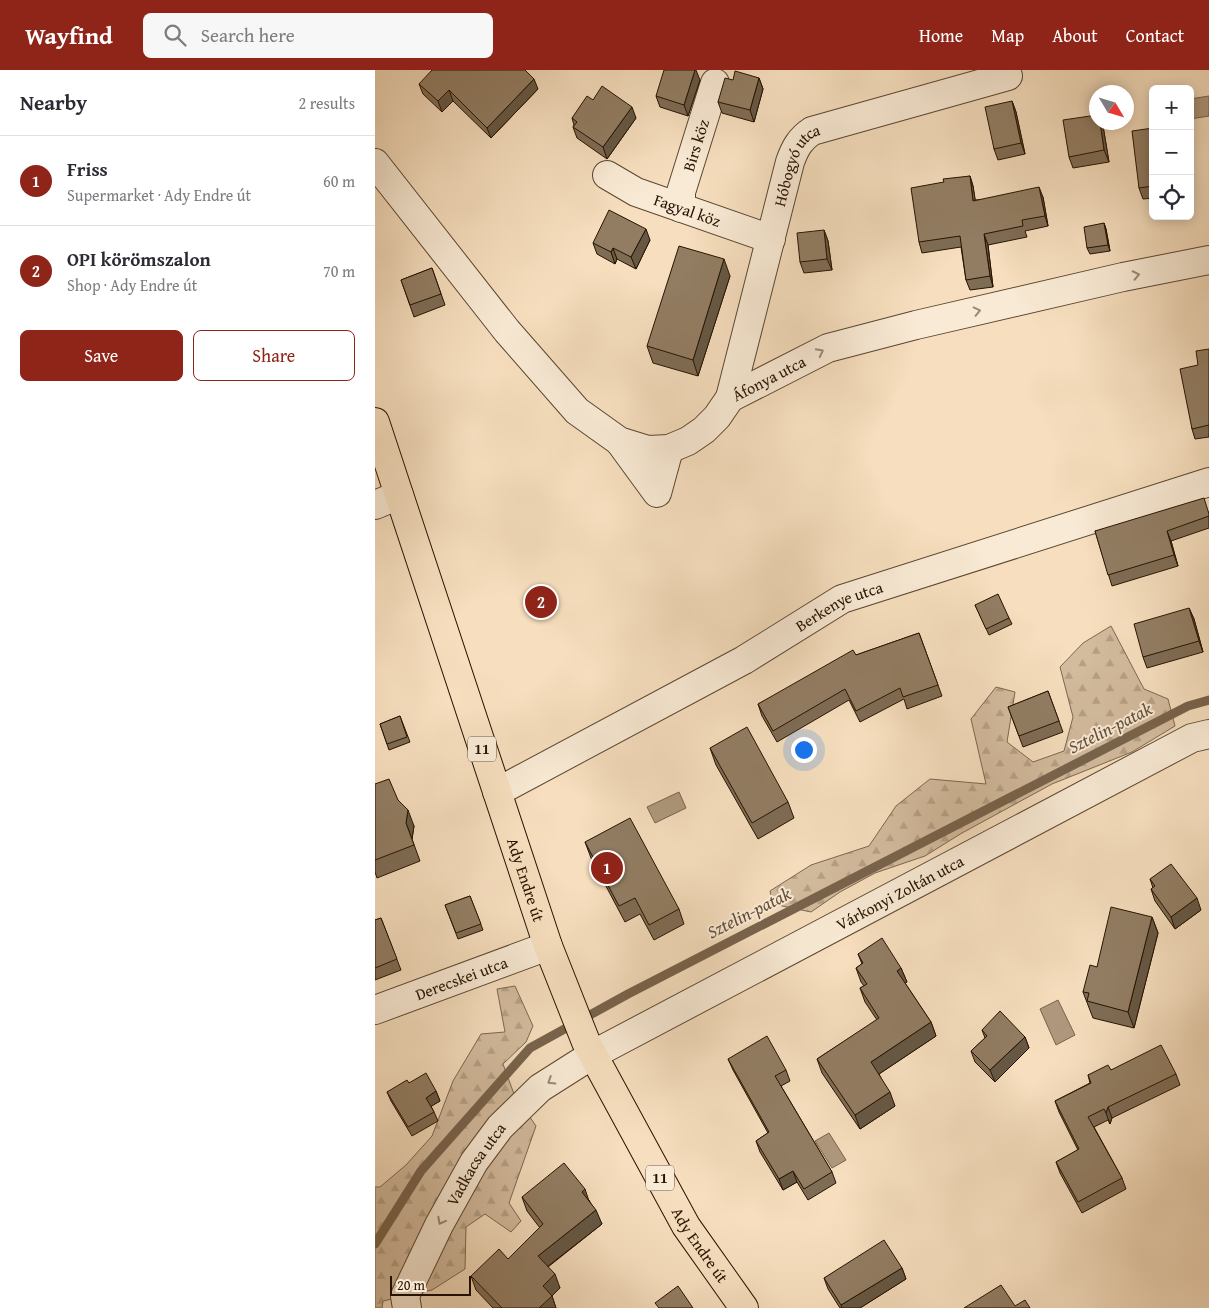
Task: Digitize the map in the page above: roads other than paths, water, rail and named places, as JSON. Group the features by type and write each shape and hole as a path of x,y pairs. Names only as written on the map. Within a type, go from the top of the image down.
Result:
{"main road":[{"name":"Ady Endre út","path":"375,422 387,500 497,792 548,946 569,1001 589,1049 686,1226 744,1308"}],"street":[{"name":"Hóbogyó utca","path":"730,398 790,162 795,147 803,137 812,131 1009,76"},
{"name":"Birs köz","path":"681,208 681,192 715,83"},
{"name":"Áfonya utca","path":"375,163 507,331 577,411 619,441 648,450 669,449 688,441 704,430 717,417 730,398 828,348 916,325 1209,260"},
{"name":"Fagyal köz","path":"607,175 636,192 771,239"},
{"path":"619,441 657,494 669,449"},
{"name":"Berkenye utca","path":"497,792 744,660 842,599 1209,482"},
{"name":"Várkonyi Zoltán utca","path":"589,1049 1192,738 1209,734"},
{"name":"Derecskei utca","path":"375,1010 548,946"},
{"name":"Vadkacsa utca","path":"407,1308 405,1296 439,1225 474,1162 500,1126 540,1088 589,1049"}],"waterway":[{"name":"Sztelin-patak","path":"375,1244 421,1171 530,1048 628,994 1188,706 1209,700"}],"place":[{"name":"OPI körömszalon","path":"541,602"},
{"name":"Friss","path":"607,868"}]}
